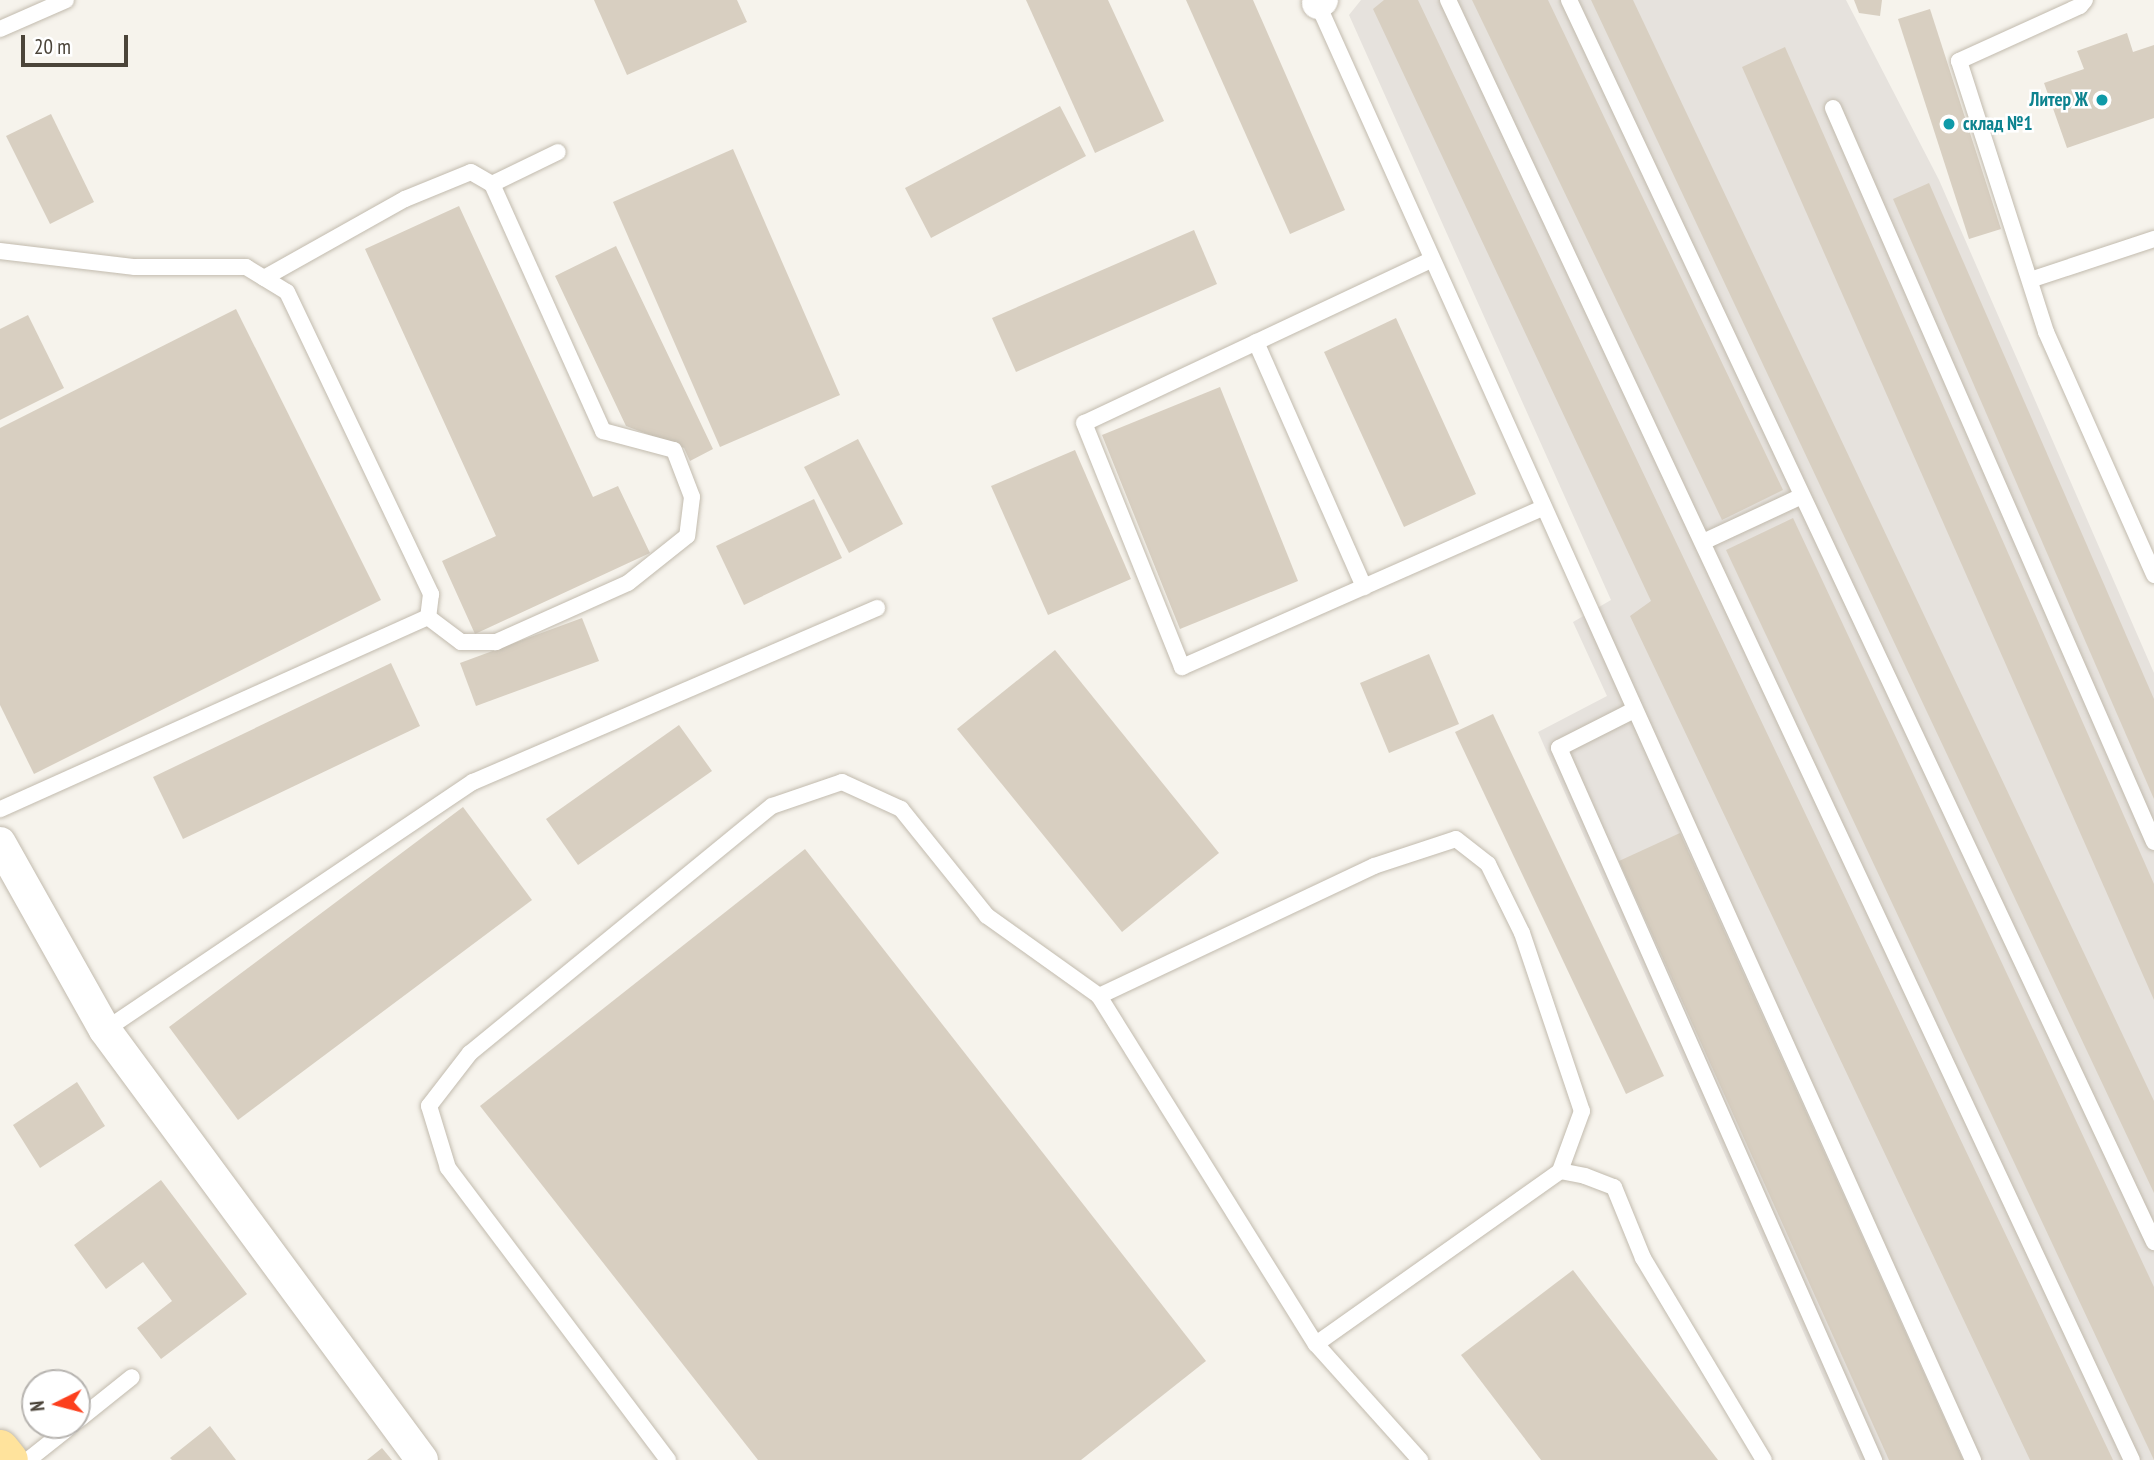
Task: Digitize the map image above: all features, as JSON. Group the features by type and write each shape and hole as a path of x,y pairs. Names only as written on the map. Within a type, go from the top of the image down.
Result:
{"main road":[{"path":"0,1449 9,1460"}],"street":[{"path":"0,843 105,1030 422,1460"}],"lane":[{"path":"0,29 66,0"},
{"path":"1448,0 2132,1460"},
{"path":"1569,0 2154,1242"},
{"path":"2085,0 2080,6 1959,61 2046,332 2154,575"},
{"path":"1319,1 1542,508 1973,1460"},
{"path":"1833,108 2154,842"},
{"path":"492,184 558,152"},
{"path":"264,278 427,190 471,172 492,184 603,431 674,450 692,497 687,536 628,583 496,642 461,642 428,617"},
{"path":"2030,280 2154,239"},
{"path":"0,251 135,267 246,267 287,292 431,594 428,617"},
{"path":"1431,260 1084,423 1182,667 1542,508"},
{"path":"1256,342 1364,587"},
{"path":"1703,542 1802,496"},
{"path":"105,1030 473,782 877,608"},
{"path":"0,809 428,617"},
{"path":"1634,710 1559,747 1874,1460"},
{"path":"668,1460 448,1168 429,1106 470,1053 772,806 842,782 901,809 987,916 1099,996 1316,1344 1420,1460"},
{"path":"1099,996 1374,866 1456,839 1488,864 1522,933 1582,1111 1560,1171 1316,1344"},
{"path":"1560,1171 1614,1187 1643,1258 1764,1460"},
{"path":"91,1410 132,1377"},
{"path":"28,1460 54,1439"}],"shaded area":[{"path":"1361,0 1846,0 1939,180 2154,673 2154,1460 1860,1460 1538,732 1607,696 1573,622 1611,600 1349,15"}],"building":[{"path":"594,0 737,0 747,22 627,75"},
{"path":"1026,0 1108,0 1164,121 1095,153"},
{"path":"1186,0 1253,0 1345,210 1290,234"},
{"path":"1384,0 1418,0 2113,1460 2030,1460 1630,616 1651,601 1373,9"},
{"path":"1472,0 1548,0 1783,490 1722,520"},
{"path":"1591,0 1633,0 2154,1101 2154,1193"},
{"path":"1854,0 1882,0 1880,16 1859,13"},
{"name":"склад №1","path":"1930,9 2001,229 1969,239 1898,19"},
{"name":"Литер Ж","path":"2127,33 2133,52 2154,45 2154,118 2067,148 2044,83 2084,69 2077,51"},
{"path":"1785,47 2154,884 2154,1000 1742,67"},
{"path":"1060,106 1086,156 931,238 905,188"},
{"path":"51,114 94,202 50,224 6,136"},
{"path":"733,149 840,395 720,447 613,202"},
{"path":"1929,183 2154,699 2154,799 1893,199"},
{"path":"459,206 593,497 618,486 650,553 475,634 442,561 496,536 365,249"},
{"path":"1194,230 1217,284 1016,372 992,318"},
{"path":"616,246 713,449 690,461 684,448 626,426 555,276"},
{"path":"236,309 381,600 34,774 0,705 0,428"},
{"path":"28,315 64,388 0,420 0,329"},
{"path":"1396,318 1476,494 1404,527 1324,352"},
{"path":"1220,387 1298,581 1180,629 1102,435"},
{"path":"858,439 903,524 849,553 804,467"},
{"path":"1075,450 1131,579 1048,615 991,486"},
{"path":"814,499 842,558 744,605 716,546"},
{"path":"1793,518 2154,1287 2154,1460 1726,550"},
{"path":"582,618 599,661 476,706 460,663"},
{"path":"1055,650 1219,853 1122,932 957,729"},
{"path":"1429,654 1459,724 1389,753 1360,683"},
{"path":"391,663 420,726 183,839 153,777"},
{"path":"1493,714 1664,1076 1626,1094 1455,732"},
{"path":"679,725 712,771 578,865 546,819"},
{"path":"463,807 532,900 238,1120 169,1027"},
{"path":"1680,833 1963,1460 1889,1460 1619,861"},
{"path":"805,849 1206,1361 1081,1460 758,1460 480,1106"},
{"path":"77,1082 105,1126 40,1168 13,1125"},
{"path":"161,1180 247,1294 161,1359 137,1328 172,1301 143,1262 106,1289 74,1245"},
{"path":"1573,1270 1718,1460 1541,1460 1461,1355"},
{"path":"210,1426 236,1460 170,1458"},
{"path":"382,1448 392,1460 367,1460"}],"place":[{"name":"Литер Ж","path":"2102,100"},
{"name":"склад №1","path":"1949,124"}]}
